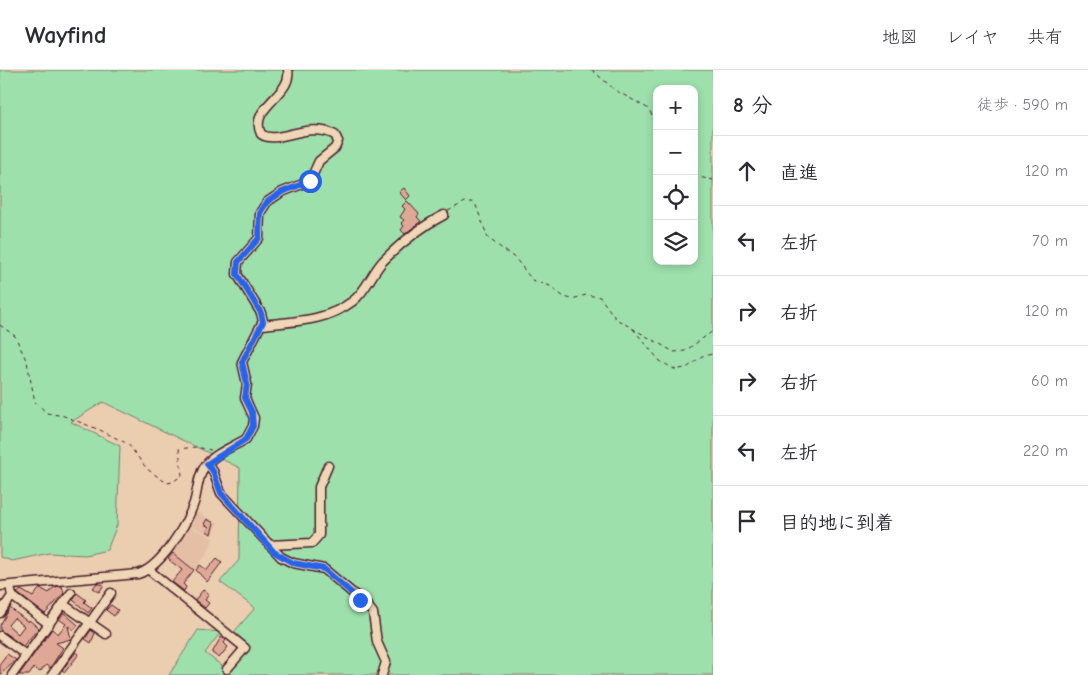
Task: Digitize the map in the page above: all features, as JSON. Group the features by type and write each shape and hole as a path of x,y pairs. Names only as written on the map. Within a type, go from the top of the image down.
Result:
{"street":[{"path":"0,586 138,574 149,570 173,542 187,518 196,496 201,473 207,464 219,454 246,439 253,426 252,412 245,398 247,384 242,362 251,342 262,325 261,313 237,274 238,262 259,238 260,213 267,202 282,192 310,181 319,161 335,148 338,141 335,135 331,133 316,130 302,130 275,137 261,134 259,126 261,116 269,102 284,88 288,79 288,70"},
{"path":"262,325 300,322 340,308 355,299 383,262 429,222 444,215"},
{"path":"207,464 213,471 221,493 269,545 286,560 324,569 368,605 373,613 377,642 386,662 382,675"},
{"path":"269,545 312,543 319,535 319,487 328,466"},
{"path":"149,570 244,648 227,669"},
{"path":"10,585 12,596 49,624"},
{"path":"52,675 111,593"},
{"path":"12,675 71,594"},
{"path":"0,613 12,596"},
{"path":"64,604 106,634"},
{"path":"0,636 26,655"}],"path":[{"path":"592,70 615,90 649,109 653,118"},
{"path":"698,177 713,180"},
{"path":"444,215 467,201 475,203 488,238 516,258 532,280 550,286 564,297 572,299 586,295 600,297 616,319 674,352 680,352 697,345 713,331"},
{"path":"0,325 15,336 27,362 35,402 47,412 64,416 100,430 128,444 147,469 167,483 173,482 182,475 179,449 206,448 219,454"},
{"path":"632,329 660,361 676,370 688,367 702,356 713,354"}],"shaded area":[{"path":"193,510 218,523 212,536 185,524"},
{"path":"186,525 213,538 208,552 195,570 170,549"}],"green space":[{"path":"0,70 713,70 713,675 169,675 198,630 221,632 205,653 230,672 251,647 234,632 255,608 220,582 239,560 240,468 103,402 71,422 120,446 117,525 107,550 85,555 49,553 12,561 0,557"}],"building":[{"path":"404,188 410,196 406,200 399,192"},
{"path":"407,201 419,214 417,217 421,221 405,234 401,230 404,226 401,223 404,220 400,217 405,209 402,206"},
{"path":"207,519 214,523 211,534 207,531 209,527 204,524"},
{"path":"173,553 194,570 183,584 186,587 184,591 172,582 182,570 168,559"},
{"path":"217,558 222,562 207,582 196,570 200,565 207,570"},
{"path":"97,583 104,585 99,592 93,588"},
{"path":"62,586 64,593 45,614 17,593 21,590 33,597 40,588 49,593 54,587"},
{"path":"203,590 209,594 205,600 209,603 205,608 195,600"},
{"path":"77,593 92,608 88,613 73,600"},
{"path":"111,605 118,610 114,616 106,610"},
{"path":"10,608 39,628 23,646 0,630 0,625","holes":["14,618 24,626 18,634 8,625"]},
{"path":"64,613 78,625 74,630 68,626 71,639 56,643 63,648 50,668 46,665 40,672 34,668 29,675 19,675 52,629 58,634 66,624 59,619"},
{"path":"91,630 95,633 91,643 85,639"},
{"path":"221,637 226,640 224,643 228,647 219,658 212,653"},
{"path":"76,652 79,654 65,672 62,670"},
{"path":"7,654 16,660 0,675 0,663"}],"route":[{"path":"310,181 282,192 267,202 260,213 259,238 238,262 237,274 261,313 263,322 245,353 242,362 242,370 247,384 245,398 254,418 253,426 246,439 215,457 207,464 216,477 221,493 274,552 293,563 317,566 324,569 360,600"}]}
